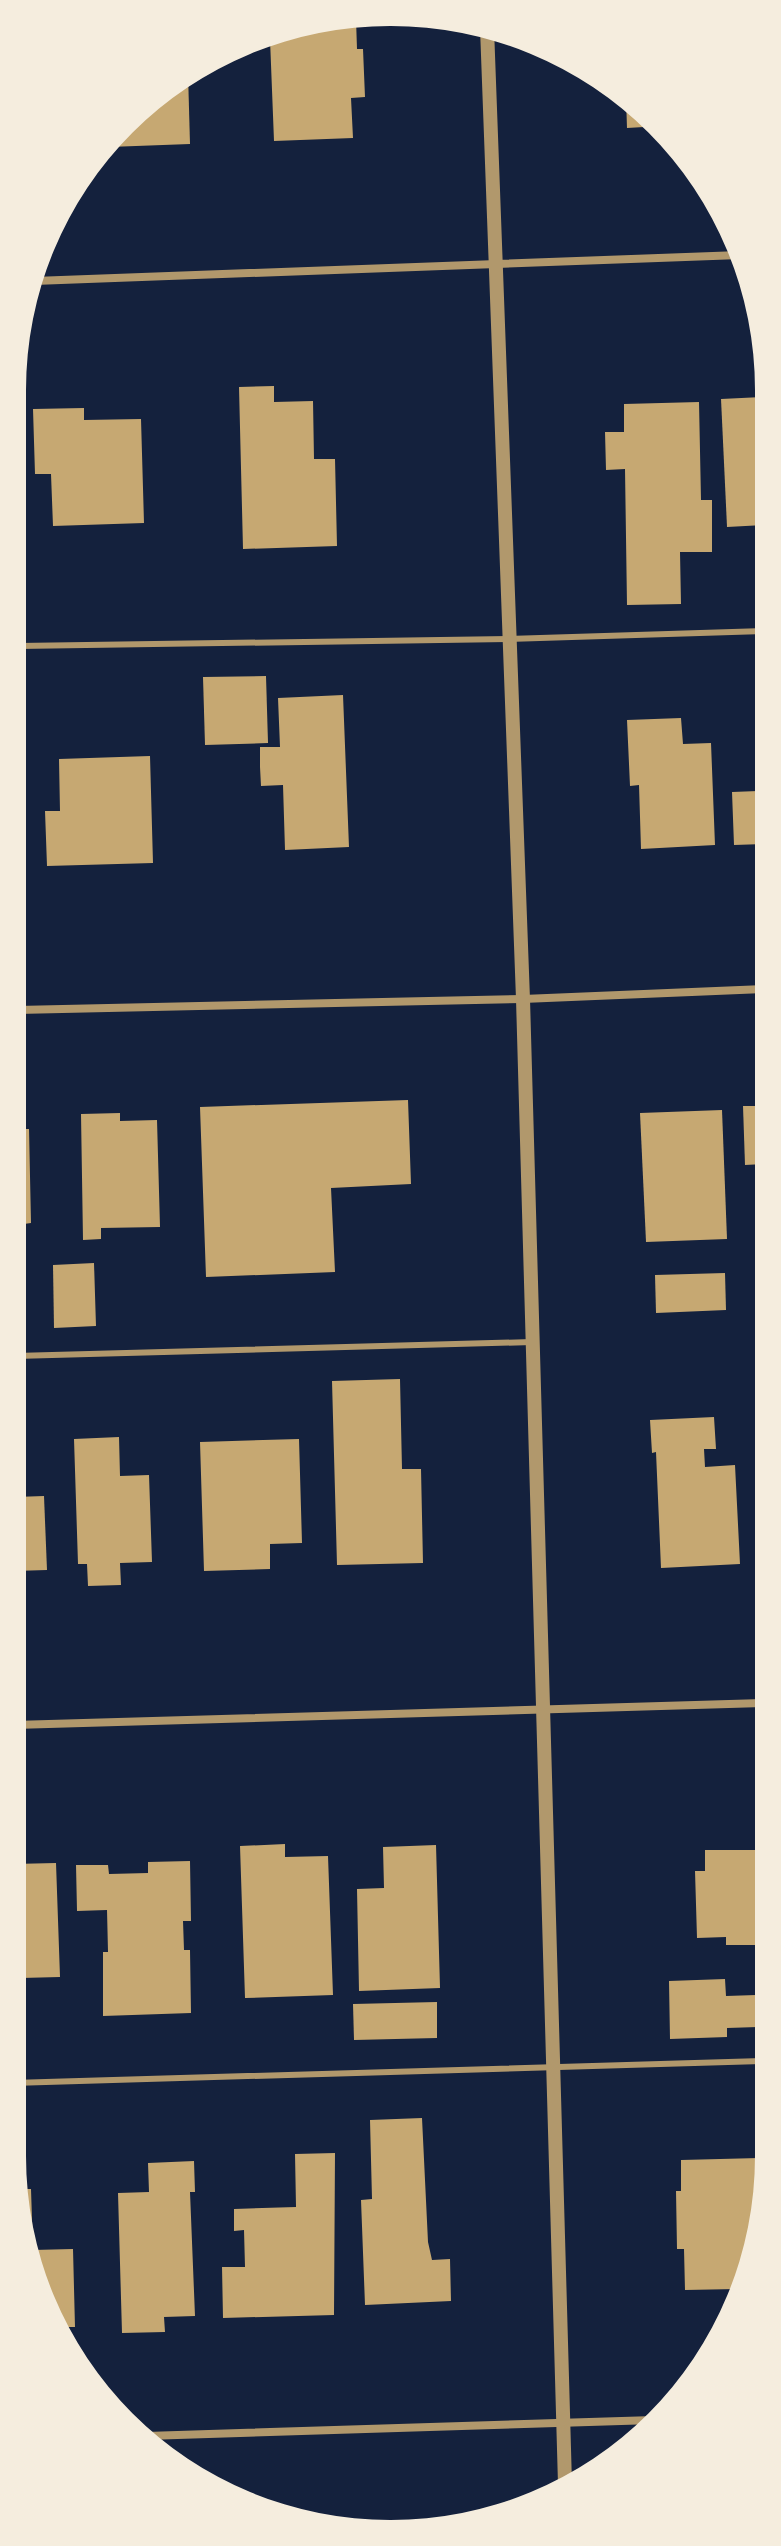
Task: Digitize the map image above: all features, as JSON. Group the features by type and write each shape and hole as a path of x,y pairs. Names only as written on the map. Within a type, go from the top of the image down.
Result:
{"street":[{"path":"487,39 523,999 565,2475"},
{"path":"43,281 729,255"},
{"path":"26,1010 523,999 755,989"},
{"path":"26,1725 755,1703"},
{"path":"157,2436 641,2420"}],"lane":[{"path":"26,646 508,639 755,631"},
{"path":"26,1356 532,1342"},
{"path":"26,2083 755,2061"}],"building":[{"path":"356,28 357,49 363,49 365,97 351,98 353,138 274,141 270,46 319,33"},
{"path":"188,87 190,144 119,147 150,116"},
{"path":"626,112 642,127 627,128"},
{"path":"274,386 274,402 313,401 314,459 335,459 337,546 243,549 239,387"},
{"path":"755,397 755,526 727,527 721,399"},
{"path":"699,402 701,500 712,500 712,552 680,552 681,604 627,605 625,469 606,470 605,432 624,432 624,404"},
{"path":"84,408 84,420 141,419 144,523 53,526 51,474 35,474 33,409"},
{"path":"266,676 268,743 205,745 203,677"},
{"path":"343,695 349,847 285,850 283,785 261,786 260,767 260,747 280,747 278,698"},
{"path":"681,718 683,744 711,743 715,845 641,849 639,785 630,786 627,720"},
{"path":"150,756 153,863 47,866 45,811 60,811 59,759"},
{"path":"755,791 755,844 734,845 732,792"},
{"path":"408,1100 411,1184 331,1188 335,1272 206,1277 200,1107"},
{"path":"743,1106 755,1106 755,1164 745,1165"},
{"path":"722,1110 727,1239 646,1242 640,1113"},
{"path":"120,1113 120,1121 157,1120 160,1227 101,1228 101,1239 83,1240 81,1114"},
{"path":"26,1129 29,1129 31,1223 26,1224"},
{"path":"94,1263 96,1326 54,1328 53,1265"},
{"path":"725,1273 726,1310 656,1313 655,1275"},
{"path":"400,1379 402,1469 421,1469 423,1563 337,1565 332,1381"},
{"path":"714,1417 716,1449 704,1449 705,1467 735,1465 740,1564 661,1568 656,1452 652,1453 650,1420"},
{"path":"119,1437 120,1476 149,1475 152,1562 120,1563 121,1585 88,1586 87,1564 78,1564 74,1439"},
{"path":"299,1439 302,1543 270,1544 270,1569 204,1571 200,1442"},
{"path":"44,1496 47,1570 26,1571 26,1497"},
{"path":"285,1844 285,1857 328,1856 333,1995 245,1998 240,1846"},
{"path":"436,1845 440,1988 359,1991 357,1889 384,1888 383,1847"},
{"path":"705,1850 755,1850 755,1945 726,1945 726,1937 697,1938 695,1871 705,1871"},
{"path":"190,1861 191,1921 183,1921 184,1950 190,1950 191,2013 103,2016 103,1952 108,1952 107,1910 77,1911 76,1865 108,1865 109,1874 148,1873 148,1862"},
{"path":"56,1863 60,1977 26,1978 26,1864"},
{"path":"725,1979 726,1996 755,1995 755,2027 727,2028 727,2037 670,2039 669,1981"},
{"path":"437,2002 437,2038 354,2040 353,2004"},
{"path":"422,2118 428,2242 432,2260 450,2259 451,2301 365,2305 361,2200 372,2199 370,2120"},
{"path":"335,2153 334,2315 223,2318 222,2267 245,2267 244,2230 234,2231 234,2209 296,2207 295,2154"},
{"path":"755,2158 748,2227 729,2289 685,2290 684,2249 677,2249 676,2191 681,2191 681,2160"},
{"path":"194,2161 195,2192 190,2192 195,2316 164,2317 165,2332 122,2333 118,2193 149,2192 148,2163"},
{"path":"28,2189 31,2189 32,2221"},
{"path":"73,2249 75,2327 69,2327 64,2317 38,2250"}]}
